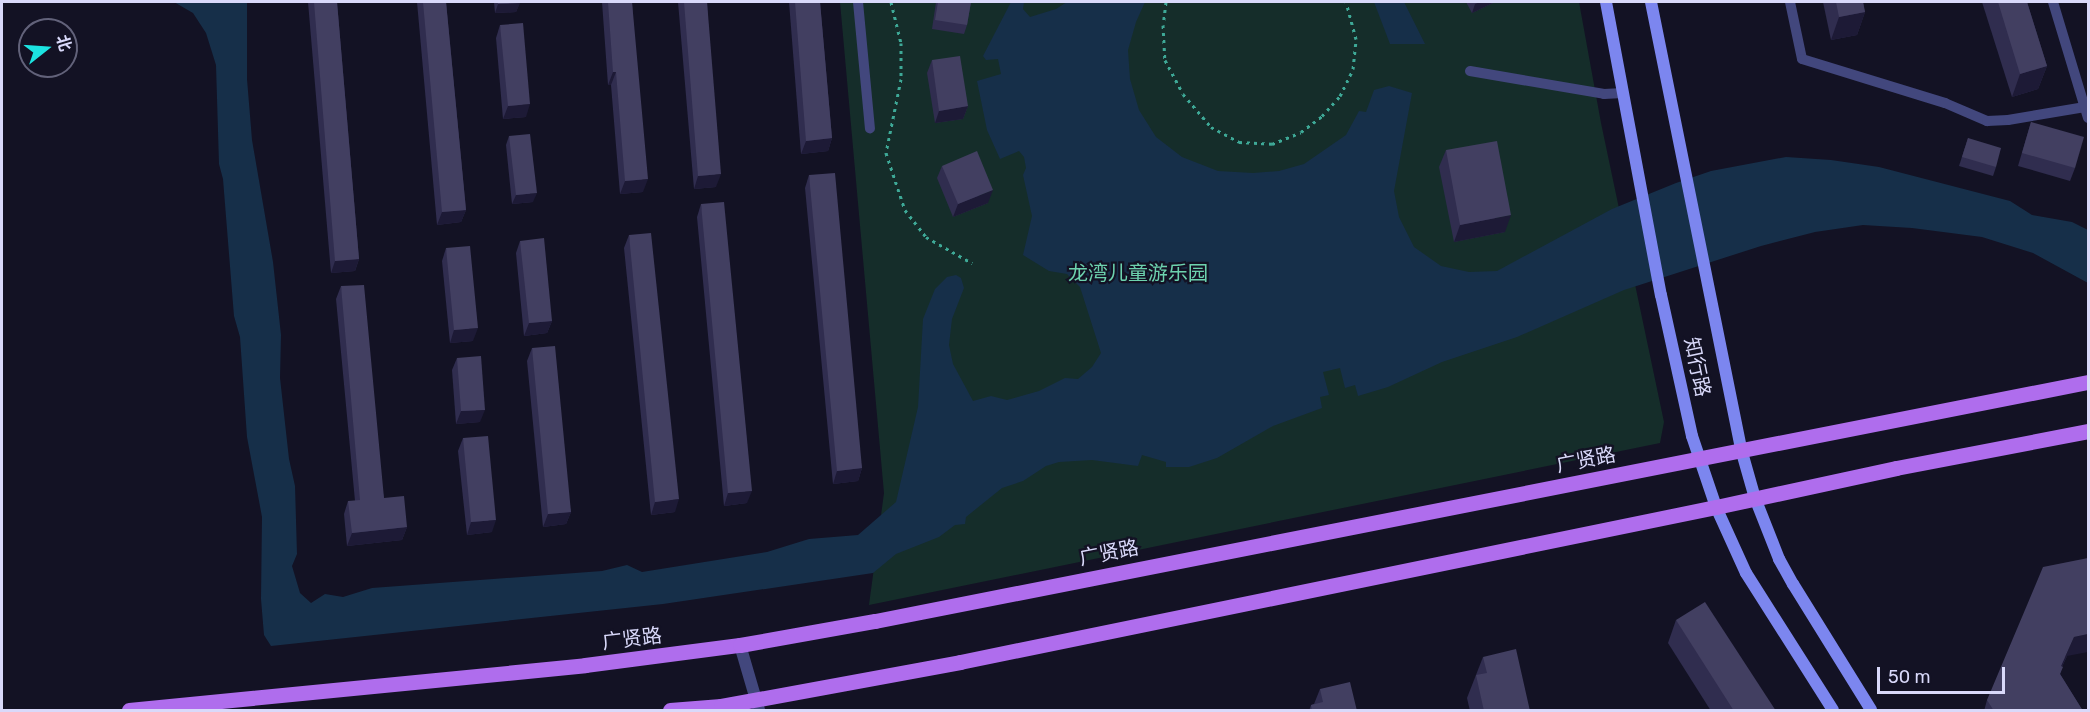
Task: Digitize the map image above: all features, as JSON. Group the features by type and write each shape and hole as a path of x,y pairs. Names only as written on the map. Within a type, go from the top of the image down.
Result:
{"main road":[{"name":"知行路","path":"1606,2 1661,295 1692,436 1716,507 1746,573 1833,711"},
{"name":"知行路","path":"1652,2 1683,167 1741,449 1755,498 1779,559 1871,711"},
{"name":"广贤路","path":"129,711 585,665 740,645 875,621 2088,382"},
{"path":"670,711 758,705 1896,468 2088,431"}],"street":[{"path":"740,645 758,705"}],"lane":[{"path":"858,2 870,128"},
{"path":"1790,2 1802,59 1945,103 1987,121 2008,120 2085,106"},
{"path":"2053,2 2088,118"},
{"path":"1470,71 1604,94 1623,93"}],"path":[{"path":"891,2 901,43 901,79 886,153 905,210 926,237 972,263"},
{"path":"1166,2 1163,25 1165,60 1183,94 1211,127 1239,142 1272,144 1301,132 1322,116 1340,96 1353,69 1356,39 1346,2"}],"green space":[{"name":"龙湾儿童游乐园","path":"840,2 1579,2 1601,123 1664,422 1660,443 869,605 884,493"}],"water":[{"path":"174,2 247,2 247,79 252,140 273,262 281,335 280,378 289,459 295,486 297,554 292,566 300,593 311,603 325,594 343,597 372,588 602,571 627,565 642,572 767,552 809,539 858,535 896,502 918,407 923,319 935,289 947,277 956,275 961,278 964,288 952,319 949,345 953,364 973,401 991,396 1007,400 1039,391 1065,378 1078,379 1092,367 1101,353 1080,287 1067,274 1049,271 1023,255 1032,216 1023,175 1026,168 1024,157 1019,151 1000,159 987,130 977,81 1001,74 998,59 986,60 983,56 1011,2 1024,2 1023,9 1030,17 1056,9 1067,2 1145,2 1136,22 1128,50 1130,79 1139,110 1156,137 1182,157 1218,171 1253,173 1279,171 1304,164 1346,135 1359,111 1366,112 1374,90 1389,86 1412,93 1394,191 1399,217 1414,247 1441,266 1469,272 1497,271 1612,209 1676,183 1711,171 1786,157 1831,160 1879,167 2010,201 2032,215 2072,222 2088,230 2088,283 2033,253 1982,237 1912,228 1863,225 1815,232 1761,246 1624,290 1517,337 1442,362 1388,387 1358,396 1355,385 1345,388 1340,368 1323,372 1329,395 1320,397 1322,408 1273,426 1217,458 1189,467 1166,467 1166,462 1142,455 1138,466 1092,460 1059,462 1046,466 1023,481 1002,488 966,517 965,524 955,525 939,537 896,554 873,573 663,604 271,646 264,635 261,599 262,517 247,437 240,337 234,316 223,179 219,164 216,65 206,33 193,13"},
{"path":"1374,2 1404,2 1425,44 1390,44"}],"building":[{"path":"314,2 337,2 359,259 335,261"},
{"path":"423,2 446,2 466,210 442,212"},
{"path":"498,2 520,2 520,3 498,4"},
{"path":"608,2 632,2 648,179 625,181"},
{"path":"684,2 707,2 721,174 698,176"},
{"path":"795,2 820,2 832,138 806,141"},
{"path":"938,2 971,2 967,25 935,20"},
{"path":"1836,2 1863,2 1865,12 1839,17"},
{"path":"1998,2 2027,2 2047,66 2020,74"},
{"path":"523,23 530,104 508,106 500,25"},
{"path":"960,56 968,106 939,111 932,60"},
{"path":"2031,122 2084,137 2075,168 2022,153"},
{"path":"530,134 537,193 516,195 509,136"},
{"path":"1968,138 2001,148 1996,167 1962,157"},
{"path":"1497,141 1511,215 1460,225 1446,150"},
{"path":"977,151 993,190 958,204 942,166"},
{"path":"835,173 862,468 837,471 809,175"},
{"path":"724,202 752,491 728,493 701,204"},
{"path":"651,233 679,499 655,502 629,235"},
{"path":"544,238 552,321 529,323 520,241"},
{"path":"470,246 478,328 454,330 446,248"},
{"path":"364,285 384,498 404,496 407,527 352,533 348,501 360,500 341,286"},
{"path":"555,346 571,512 548,514 532,348"},
{"path":"481,356 485,410 461,411 457,358"},
{"path":"488,436 496,520 471,522 463,438"},
{"path":"2088,558 2088,634 2074,637 2061,666 2063,667 2060,674 2083,711 1994,711 1987,700 2043,567"},
{"path":"1705,602 1776,711 1734,711 1676,620"},
{"path":"1516,649 1530,711 1484,711 1476,675 1487,673 1483,657"},
{"path":"1350,682 1357,711 1312,711 1311,705 1323,702 1320,689"}]}
